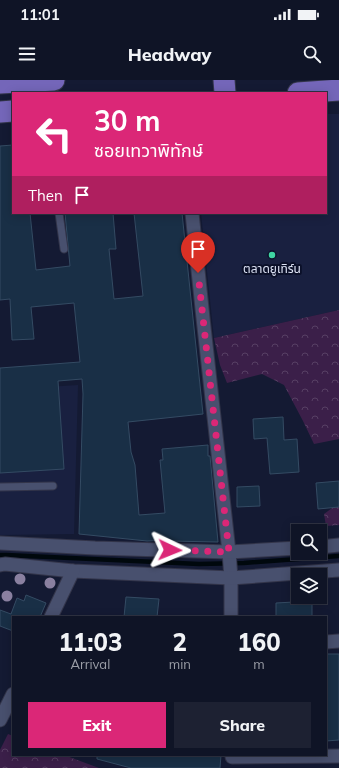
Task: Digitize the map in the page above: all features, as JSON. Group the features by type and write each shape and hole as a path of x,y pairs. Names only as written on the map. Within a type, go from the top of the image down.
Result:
{"main road":[{"path":"8,82 54,80"},
{"path":"224,80 225,92"},
{"path":"312,92 339,90"},
{"path":"0,112 12,111"}],"street":[{"path":"192,214 202,318 230,566 231,616"},
{"path":"0,543 95,548 230,566 291,550"},
{"path":"327,547 339,546"},
{"path":"0,565 5,564 73,571 230,566 339,570"},
{"path":"51,616 73,571"},
{"path":"327,642 339,641"},
{"path":"0,720 12,696"},
{"path":"232,760 339,756"}],"lane":[{"path":"59,214 64,249"},
{"path":"0,487 53,486"}],"shaded area":[{"name":"ตลาดยูเทิร์น","path":"327,114 339,114 339,310 214,338 201,214 327,214"},
{"path":"78,385 74,534 0,535 0,390"}],"green space":[{"path":"339,310 339,439 314,444 284,385 262,374 227,383 220,365 214,338"},
{"path":"339,503 339,525 327,526 324,514"},
{"path":"8,734 12,736 12,756 67,756 99,768 0,768 0,750"}],"building":[{"path":"12,145 12,214 30,214 36,270 70,266 65,214 113,214 116,249 109,249 114,299 143,296 134,214 182,214 203,414 128,422 131,452 135,465 139,515 165,513 160,460 163,460 162,449 208,445 218,542 167,540 147,541 79,534 83,394 82,379 58,381 64,469 0,473 0,368 80,362 74,303 31,307 34,339 12,340 10,299 0,300 0,146"},
{"path":"283,417 284,440 297,439 299,472 270,474 267,438 254,439 253,419"},
{"path":"339,481 339,507 318,509 316,483"},
{"path":"259,486 260,506 237,507 237,487"},
{"path":"26,595 46,603 40,616 12,616 12,631 0,626 0,610 11,614 17,598 24,601"},
{"path":"126,597 159,599 157,616 124,616"},
{"path":"291,602 291,604 312,604 312,616 276,616 276,603"},
{"path":"327,654 339,654 339,740 327,741"},
{"path":"97,756 221,756 220,768 131,768 97,759"}],"waterway":[{"path":"0,555 199,564 244,563 339,556"}],"place":[{"name":"ตลาดยูเทิร์น","path":"272,255"}],"route":[{"path":"170,550 229,552 198,273"}]}
